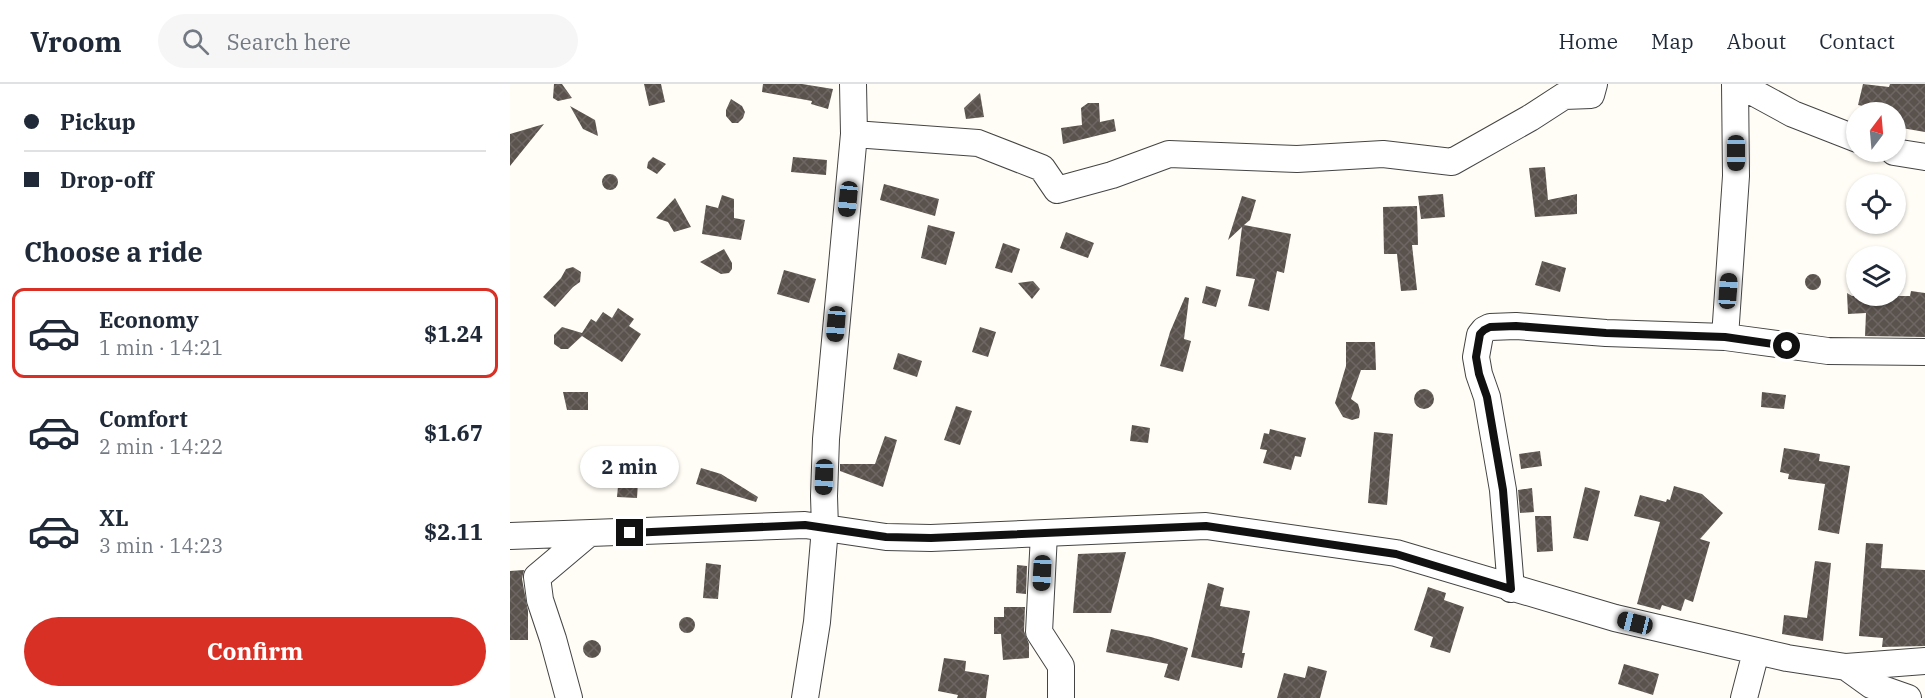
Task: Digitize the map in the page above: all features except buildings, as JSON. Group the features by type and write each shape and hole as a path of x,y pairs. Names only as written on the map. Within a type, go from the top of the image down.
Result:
{"street":[{"path":"804,698 817,622 825,528 826,439 854,135 853,84"},
{"path":"854,135 978,143 1042,168 1057,190 1112,175 1169,154 1297,159 1383,154 1452,162 1564,96 1591,94 1594,84"},
{"path":"1725,337 1743,86 1793,114 1846,135"},
{"path":"1906,154 1925,157"},
{"path":"1511,589 1503,490 1487,397 1476,357 1480,334 1490,327 1725,337 1828,351 1925,352"},
{"path":"510,536 805,525 886,537 966,537 1206,526 1396,554 1615,618 1787,658 1846,667 1925,661"},
{"path":"569,698 540,600 537,577 588,534"},
{"path":"1044,534 1039,632 1061,666 1061,698"},
{"path":"1744,698 1756,652"},
{"path":"1846,667 1871,685 1908,698"}],"route":[{"path":"630,533 805,525 886,537 931,538 1206,526 1308,539 1396,554 1511,589 1503,490 1487,397 1476,357 1480,334 1484,330 1490,327 1516,326 1606,333 1725,337 1787,346"}]}
